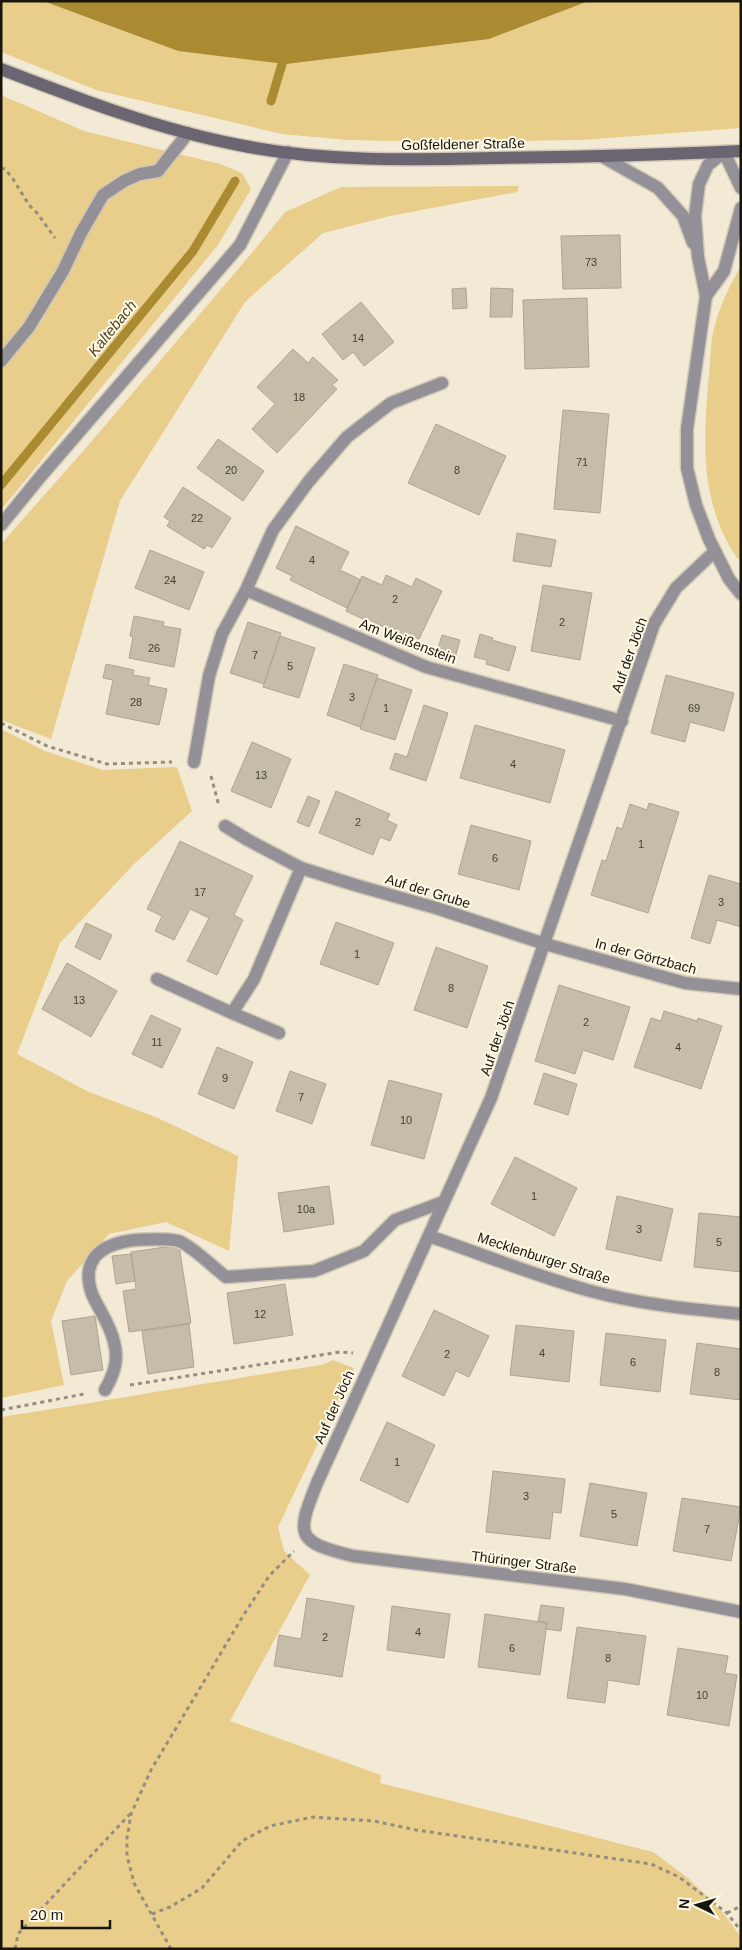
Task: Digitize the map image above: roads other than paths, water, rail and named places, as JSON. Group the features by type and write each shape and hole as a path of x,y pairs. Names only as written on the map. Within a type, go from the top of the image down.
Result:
{"main road":[{"name":"Goßfeldener Straße","path":"1,69 94,105 188,134 240,145 288,152 392,160 603,157 741,151"}],"street":[{"path":"1,361 29,327 70,257 103,195 124,181 140,174 158,171 188,134"},
{"path":"1,525 240,246 288,152"},
{"path":"698,257 696,216 699,184 708,166 724,152 741,188"},
{"path":"603,157 658,188 683,216 698,257 706,296 686,429 688,468 696,505 715,551 729,579 741,594"},
{"path":"706,296 724,271 741,208"},
{"path":"194,762 209,676 222,634 246,590 273,530 308,481 347,437 391,403 442,383"},
{"name":"Auf der Jöch","path":"306,1538 304,1518 308,1504 491,1098 654,624 676,588 715,551"},
{"name":"Am Weißenstein","path":"246,590 426,667 622,721"},
{"name":"Auf der Grube","path":"225,826 301,868 436,908 545,944"},
{"path":"232,1013 254,979 301,868"},
{"name":"In der Görtzbach","path":"545,944 685,983 741,989"},
{"path":"158,979 279,1033"},
{"path":"106,1390 116,1368 115,1344 106,1318 92,1294 89,1274 94,1256 113,1243 137,1239 180,1241 226,1277 314,1271 364,1252 395,1220 443,1202"},
{"name":"Mecklenburger Straße","path":"429,1236 542,1276 588,1290 654,1305 741,1314"},
{"name":"Thüringer Straße","path":"306,1538 316,1546 352,1556 625,1589 741,1612"}],"waterway":[{"name":"Kaltebach","path":"271,101 285,54"},
{"name":"Kaltebach","path":"1,485 193,251 235,181"}]}
